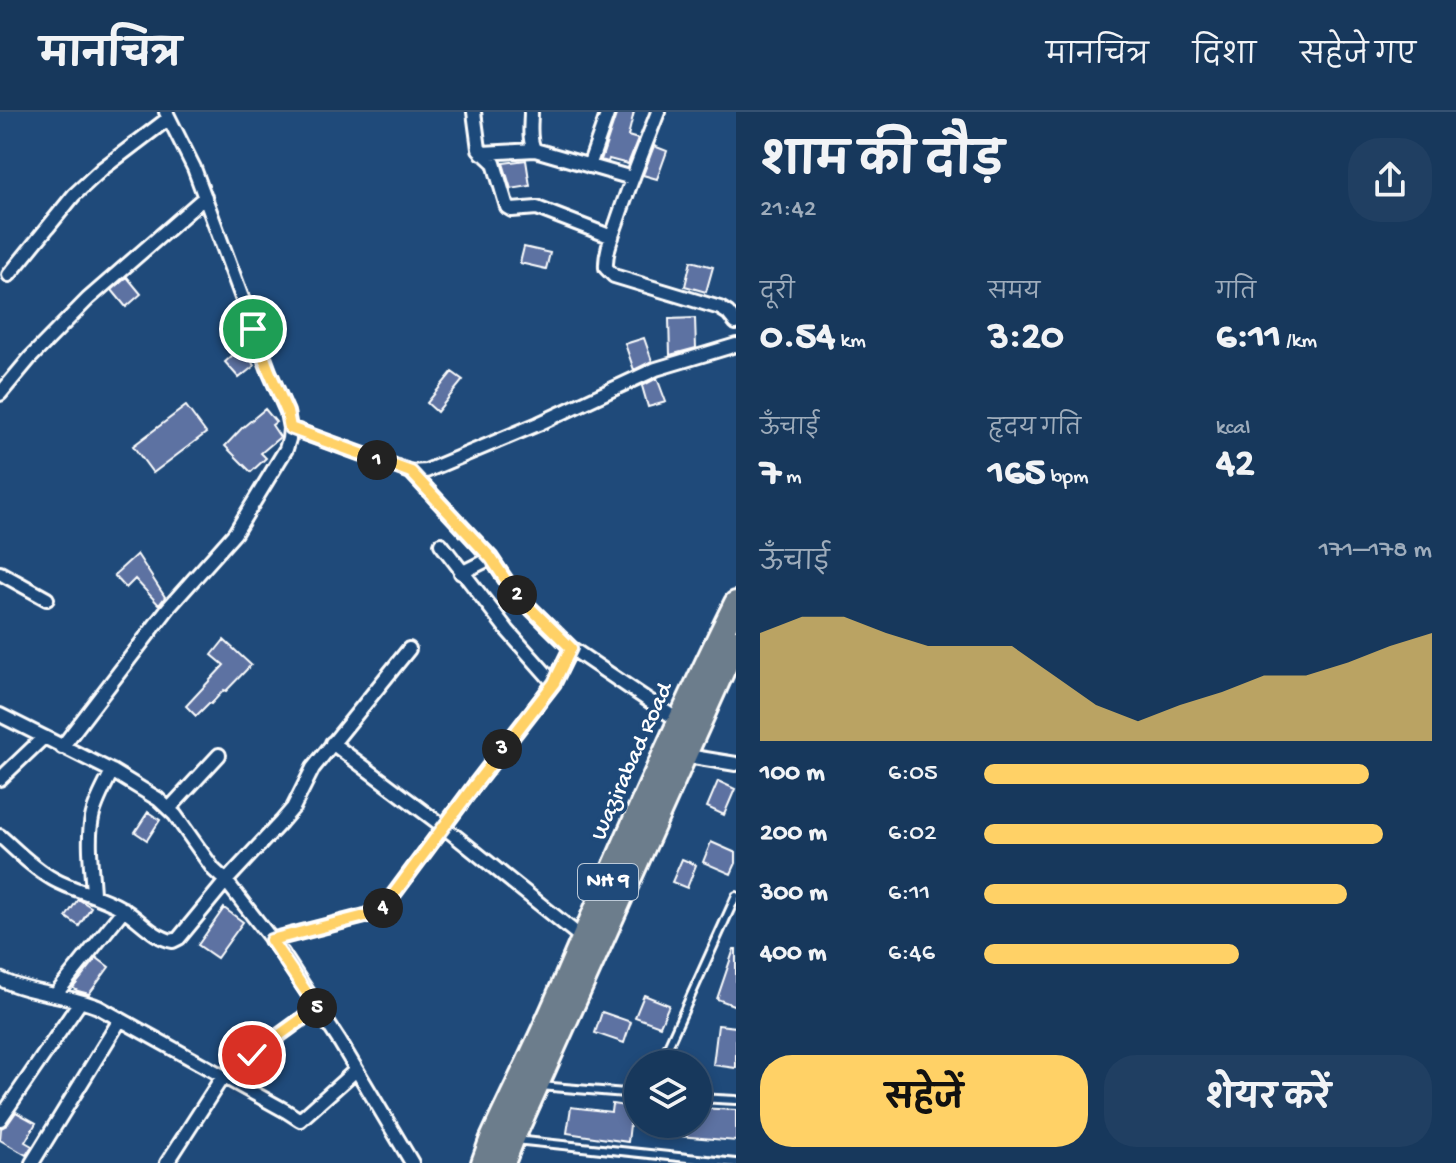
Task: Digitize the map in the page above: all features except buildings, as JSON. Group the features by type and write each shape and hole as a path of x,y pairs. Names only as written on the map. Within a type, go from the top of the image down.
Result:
{"highway":[{"name":"Wazirabad Road","path":"687,727 704,667 736,603"},
{"name":"Wazirabad Road","path":"503,1163 687,727 736,641"},
{"name":"Wazirabad Road","path":"483,1163 582,938 675,754"}],"street":[{"path":"474,112 478,146 494,163 509,209 537,208 612,237"},
{"path":"531,112 531,142 535,150"},
{"path":"589,166 608,112"},
{"path":"658,112 632,178 605,264 614,276 720,308 736,323"},
{"path":"9,275 74,195 167,115 194,168 287,412 290,428 286,449 235,533 160,618 62,747"},
{"path":"482,153 535,150 632,178"},
{"path":"0,394 30,358 88,299 205,197"},
{"path":"290,428 411,472 426,471 538,424 656,369 736,345"},
{"path":"411,472 491,558 513,591 571,648 687,727"},
{"path":"441,544 508,631 554,683"},
{"path":"461,573 491,558"},
{"path":"0,573 47,599"},
{"path":"271,940 365,916 385,906 554,683 571,648"},
{"path":"0,836 55,881 124,909 161,937 173,941 179,938 293,808 313,768 409,649"},
{"path":"0,715 112,771 169,809 271,940 317,1008 412,1163"},
{"path":"0,779 44,737"},
{"path":"332,743 444,827 582,938"},
{"path":"675,754 736,764"},
{"path":"169,809 219,755"},
{"path":"93,894 90,830 94,809 112,771"},
{"path":"56,994 124,909"},
{"path":"0,979 22,988 56,994 98,1007 300,1120 356,1070"},
{"path":"0,1119 80,1002"},
{"path":"252,1055 317,1008"},
{"path":"32,1163 120,1020"},
{"path":"167,1163 223,1076"}],"lane":[{"path":"666,1050 736,896"},
{"path":"536,1086 624,1093"},
{"path":"712,1099 736,1100"},
{"path":"512,1140 736,1163"}],"route":[{"path":"252,1055 317,1008 271,940 365,916 385,906 554,683 571,648 513,591 491,558 411,472 290,428 287,412 253,329"}]}
